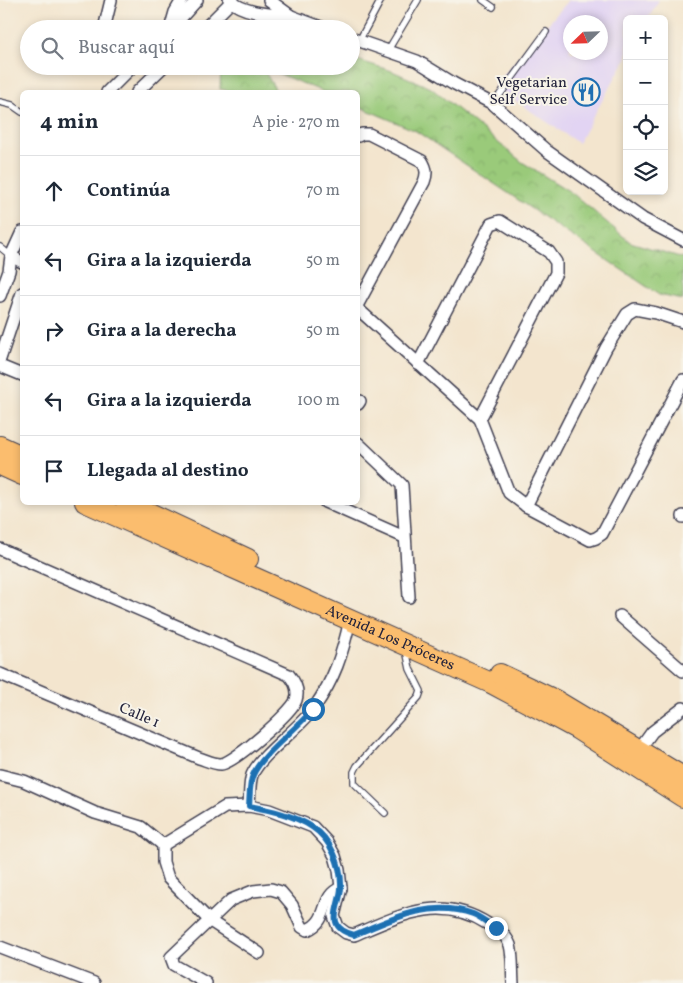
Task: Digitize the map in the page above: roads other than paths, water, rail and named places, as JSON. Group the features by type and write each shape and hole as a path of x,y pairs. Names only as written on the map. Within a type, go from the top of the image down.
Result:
{"highway":[{"path":"0,446 20,455"},
{"path":"0,465 20,474"},
{"name":"Avenida Los Próceres","path":"92,505 491,683 577,729 683,797"},
{"name":"Avenida Los Próceres","path":"133,505 555,700 683,777"}],"street":[{"path":"106,20 111,0"},
{"path":"173,20 182,0"},
{"path":"178,20 197,0"},
{"path":"269,0 291,16"},
{"path":"213,20 231,1 236,6 246,10 291,16 302,20"},
{"path":"360,42 417,61 452,83 493,104 547,151 644,219 683,240"},
{"path":"109,90 124,75"},
{"path":"139,90 155,75"},
{"path":"360,135 368,134 422,162 426,168 427,175 360,300"},
{"path":"418,364 491,224 500,221 549,252 556,262 556,273 480,419"},
{"path":"0,296 9,271 11,256 20,236"},
{"path":"11,256 20,261"},
{"path":"0,359 20,299"},
{"path":"526,506 606,348 627,314 635,309 656,313 683,322"},
{"path":"360,311 480,419 509,494 526,506 590,540 602,534 683,380"},
{"path":"0,366 20,374"},
{"path":"360,446 402,485 409,596"},
{"path":"333,505 404,536"},
{"name":"Calle 1","path":"0,549 289,675 294,681 297,692 296,701 263,736 233,760 222,764 211,762 0,674"},
{"path":"620,616 683,672"},
{"path":"249,806 252,776 258,766 302,723 323,694 337,669 350,620"},
{"path":"639,750 652,732 683,708"},
{"path":"0,775 24,781 94,813 141,827 163,845"},
{"path":"163,845 225,807 249,806 269,810 313,827 327,842 340,870 341,888 334,916 338,927 346,933 354,935 413,912 444,908 474,914 504,934 510,945 513,983"},
{"path":"163,845 163,862 168,878 210,921 259,953"},
{"path":"206,983 174,966 171,957 231,900 253,891 271,889 281,892 292,905 302,927 307,930 318,924 324,915 330,894 341,888"},
{"path":"0,946 94,983"}],"lane":[{"path":"360,32 381,0"},
{"path":"388,50 418,0"},
{"path":"483,0 493,7"},
{"path":"493,104 546,32"},
{"path":"0,102 12,105 20,111"},
{"path":"0,248 11,256"},
{"path":"385,813 354,783 354,772 357,766 419,697 421,691 406,658 407,646"}],"place":[{"name":"Vegetarian Self Service","path":"586,92"}]}
